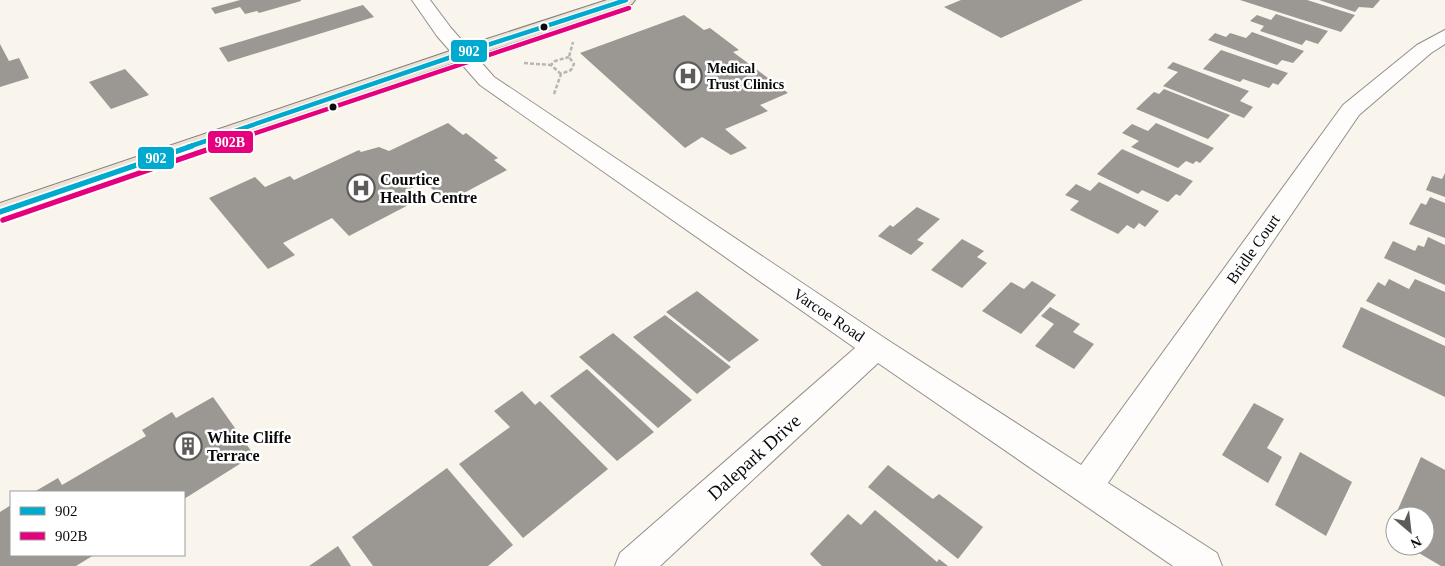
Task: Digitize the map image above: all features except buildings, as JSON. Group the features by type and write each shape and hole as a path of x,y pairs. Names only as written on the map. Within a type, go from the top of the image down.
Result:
{"main road":[{"path":"0,212 463,53 626,0"}],"street":[{"name":"Varcoe Road","path":"421,0 487,81 876,347 1204,566"},
{"name":"Bridle Court","path":"1086,486 1351,110 1424,49 1445,36"},
{"name":"Dalepark Drive","path":"632,566 876,347"}],"path":[{"path":"569,57 573,42"},
{"path":"551,65 554,61 569,57"},
{"path":"551,65 555,72 561,74 571,70 574,64 569,57"},
{"path":"524,63 551,65"},
{"path":"554,94 561,74"}],"transit line":[{"name":"902","path":"0,212 463,53 626,0"},
{"name":"902B","path":"3,220 466,61 629,8"}],"place":[{"name":"Medical Trust Clinics","path":"688,76"},
{"name":"Courtice Health Centre","path":"361,188"},
{"name":"White Cliffe Terrace","path":"188,446"}]}
